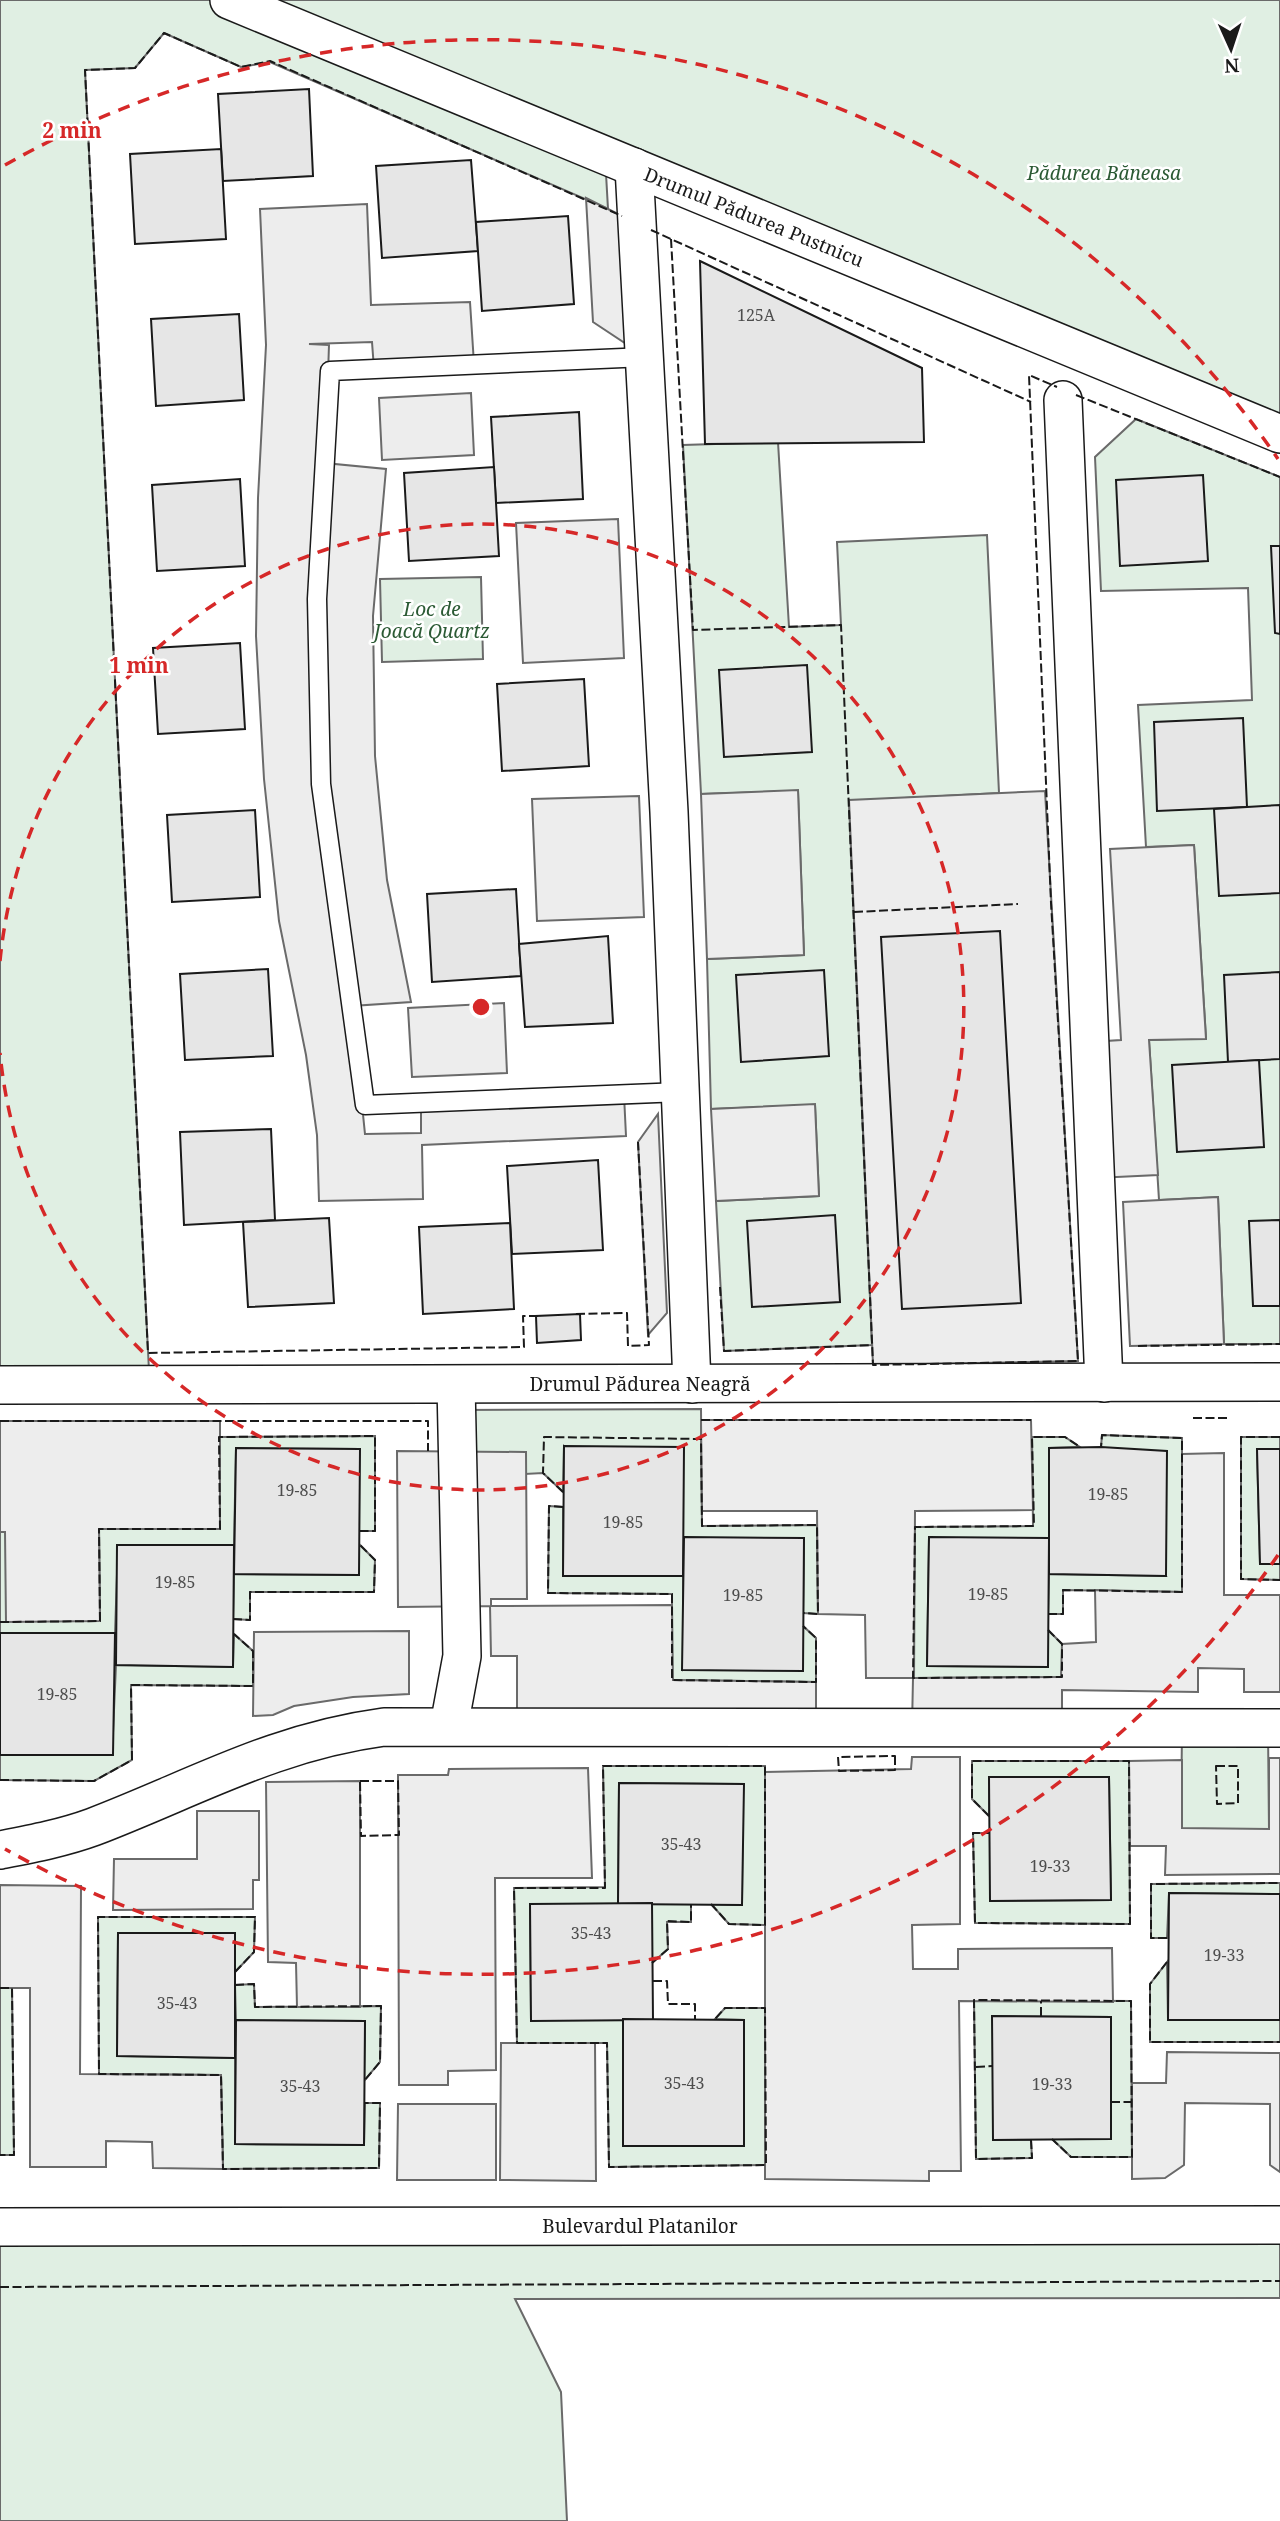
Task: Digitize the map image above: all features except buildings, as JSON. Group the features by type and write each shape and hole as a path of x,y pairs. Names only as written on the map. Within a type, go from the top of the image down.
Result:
{"street":[{"name":"Drumul Pădurea Pustnicu","path":"229,0 1280,434"},
{"path":"634,167 646,357 692,1384"},
{"path":"1063,400 1104,1383"},
{"name":"Drumul Pădurea Neagră","path":"0,1385 1280,1382"},
{"path":"449,1726 462,1656 456,1385"},
{"path":"0,1850 92,1827 255,1758 325,1736 384,1727 1280,1728"},
{"name":"Bulevardul Platanilor","path":"0,2227 1280,2225"}],"lane":[{"path":"646,357 330,371 317,599 321,784 365,1105 681,1092"}],"green space":[{"name":"Pădurea Băneasa","path":"0,0 1280,0 1280,434 605,156 608,209 270,62 241,67 164,33 135,68 85,70 149,1371 0,1371"},
{"path":"1136,419 1280,477 1280,1344 1224,1344 1218,1197 1159,1200 1149,1040 1206,1038 1194,845 1146,847 1138,705 1252,700 1248,588 1101,591 1095,457"},
{"path":"778,442 789,627 841,625 837,542 987,535 999,793 849,801 872,1345 724,1351 716,1201 819,1196 815,1105 711,1109 707,959 804,955 798,791 701,794 683,445"},
{"name":"Loc de Joacă Quartz","path":"481,577 483,659 382,662 380,579"},
{"path":"701,1409 702,1526 817,1525 818,1614 803,1613 804,1538 683,1538 564,1446 563,1492 543,1473 525,1474 525,1452 457,1452 457,1410"},
{"path":"1102,1435 1182,1438 1182,1592 1063,1590 1063,1614 1048,1614 1049,1574 1166,1576 1101,1447"},
{"path":"375,1436 375,1531 359,1531 359,1449 236,1448 234,1545 118,1546 115,1633 0,1633 0,1532 5,1532 100,1620 99,1529 220,1529 219,1437"},
{"path":"1032,1437 1065,1437 1080,1447 1049,1448 1049,1538 929,1538 927,1666 1048,1667 1048,1630 1062,1644 1062,1677 913,1678 915,1527 1033,1526"},
{"path":"1241,1437 1280,1437 1280,1449 1257,1450 1260,1564 1280,1564 1280,1580 1241,1579"},
{"path":"549,1506 563,1507 563,1576 683,1576 683,1670 803,1626 816,1638 816,1682 672,1680 672,1594 548,1593"},
{"path":"359,1544 375,1560 374,1592 250,1592 250,1620 233,1619 234,1574 358,1575"},
{"path":"234,1634 253,1651 253,1686 131,1685 132,1760 94,1781 0,1780 0,1755 112,1755 116,1665 233,1667"},
{"path":"1182,1728 1268,1729 1269,1829 1181,1829"},
{"path":"972,1761 1129,1761 1130,1924 975,1923 973,1833 990,1833 991,1901 1111,1900 1109,1777 989,1777 989,1816 972,1799"},
{"path":"603,1766 765,1766 765,1925 729,1924 711,1904 742,1905 743,1784 619,1783 618,1904 530,1905 531,2020 623,2019 624,2146 744,2146 744,2020 715,2019 725,2008 765,2008 766,2165 609,2167 607,2043 517,2043 514,1888 605,1887"},
{"path":"1280,1883 1280,1894 1169,1893 1167,1938 1151,1938 1151,1884"},
{"path":"652,1903 691,1904 691,1922 667,1922 668,1949 652,1963"},
{"path":"98,1917 255,1917 254,1952 235,1972 235,1934 118,1934 117,2056 235,2058 235,2144 364,2145 365,2103 380,2103 379,2168 223,2169 221,2075 99,2074"},
{"path":"1167,1962 1168,2019 1280,2020 1280,2042 1150,2042 1150,1984"},
{"path":"254,1984 255,2007 381,2006 380,2062 364,2081 365,2021 236,2020 235,1985"},
{"path":"0,1988 12,1988 14,2155 0,2155"},
{"path":"974,2000 1131,2001 1132,2157 1071,2157 1052,2139 1111,2139 1111,2017 993,2016 993,2140 1031,2140 1032,2158 976,2159"},
{"path":"1280,2225 1280,2298 515,2299 561,2392 567,2521 0,2521 0,2227"}],"shaded area":[{"path":"586,198 638,224 646,357 593,322"},
{"path":"367,204 371,305 470,302 474,364 374,369 372,342 309,344 329,345 325,463 386,469 373,616 375,756 387,880 411,1002 352,1006 365,1134 421,1133 421,1103 624,1095 626,1136 422,1145 423,1199 319,1201 317,1135 306,1055 279,921 264,779 256,636 258,498 266,345 260,209"},
{"path":"471,393 474,455 382,460 379,398"},
{"path":"618,519 624,658 523,663 516,523"},
{"path":"798,790 804,955 707,959 701,794"},
{"path":"1045,791 1078,1361 873,1365 849,800"},
{"path":"639,796 644,917 537,921 532,799"},
{"path":"1194,845 1206,1039 1149,1040 1158,1175 1096,1178 1090,1042 1121,1040 1110,849"},
{"path":"504,1003 507,1073 412,1077 408,1008"},
{"path":"815,1104 819,1196 716,1201 711,1109"},
{"path":"658,1114 667,1313 648,1335 638,1142"},
{"path":"1218,1197 1224,1344 1130,1346 1123,1202"},
{"path":"701,1420 1031,1420 1033,1510 915,1511 914,1678 1061,1677 1062,1644 1096,1642 1095,1590 1182,1592 1182,1454 1224,1453 1224,1595 1280,1595 1280,1692 1244,1692 1244,1669 1198,1668 1198,1692 1062,1690 1062,1727 912,1727 913,1678 866,1678 865,1615 818,1614 817,1511 702,1511"},
{"path":"0,1421 220,1421 220,1529 99,1529 100,1621 6,1622 5,1532 0,1532"},
{"path":"397,1451 526,1452 527,1599 491,1599 491,1606 672,1605 673,1680 816,1682 816,1727 517,1725 517,1656 491,1656 490,1606 398,1607"},
{"path":"409,1631 409,1694 353,1697 294,1706 273,1715 253,1716 254,1632"},
{"path":"912,1757 960,1757 960,1924 912,1925 913,1969 958,1969 958,1949 1112,1948 1113,2002 959,2001 961,2171 929,2171 929,2181 765,2179 765,1772 911,1769"},
{"path":"1269,1758 1280,1758 1280,1874 1165,1875 1166,1846 1130,1846 1129,1761 1182,1760 1182,1828 1269,1829"},
{"path":"588,1768 592,1878 495,1878 496,2070 448,2071 448,2085 399,2085 398,1775 448,1775 449,1769"},
{"path":"360,1781 360,2007 297,2007 296,1963 268,1962 266,1782"},
{"path":"197,1811 259,1811 259,1880 253,1880 253,1909 113,1910 114,1859 197,1859"},
{"path":"0,1885 81,1886 80,2074 221,2075 223,2169 153,2168 152,2142 106,2141 106,2167 30,2167 30,1988 0,1988"},
{"path":"501,2043 595,2043 596,2181 500,2180"},
{"path":"1167,2052 1280,2053 1280,2172 1270,2165 1270,2104 1185,2103 1184,2165 1165,2178 1132,2179 1132,2083 1166,2083"},
{"path":"398,2104 496,2104 496,2180 397,2180"}],"fence":[{"path":"538,1316 523,1316 524,1347 148,1353 85,70 135,68 164,33 241,67 270,61 622,216"},
{"path":"651,230 1031,402"},
{"path":"671,239 693,630 841,625 873,1365 1078,1361 1051,903 1029,375 1057,387"},
{"path":"1076,395 1280,477"},
{"path":"854,912 1018,904"},
{"path":"576,1314 627,1313 628,1346 649,1345 638,1142"},
{"path":"720,1287 724,1351 872,1345"},
{"path":"1138,1346 1280,1344"},
{"path":"1193,1418 1230,1418"},
{"path":"701,1420 1031,1420"},
{"path":"0,1421 428,1421 428,1451"},
{"path":"1048,1614 1063,1614 1063,1590 1182,1592 1182,1438 1102,1435 1101,1447"},
{"path":"0,1622 100,1621 99,1529 220,1529 219,1437 375,1436 375,1531 359,1531"},
{"path":"563,1492 543,1473 544,1437 701,1439 702,1526 817,1525 818,1614 803,1613"},
{"path":"1048,1630 1062,1644 1062,1677 913,1678 915,1527 1034,1526 1032,1437 1065,1437 1080,1447"},
{"path":"1280,1437 1241,1437 1241,1579 1280,1580"},
{"path":"563,1507 549,1506 548,1593 672,1594 672,1680 816,1682 816,1638 803,1626"},
{"path":"233,1619 250,1620 250,1592 374,1592 375,1560 359,1544"},
{"path":"0,1780 94,1781 132,1760 131,1685 253,1686 253,1651 234,1634"},
{"path":"895,1756 895,1770 839,1771 838,1757 895,1756"},
{"path":"989,1816 972,1799 972,1761 1129,1761 1130,1924 975,1923 973,1833 990,1833"},
{"path":"711,1904 729,1924 765,1925 765,1766 603,1766 605,1888 514,1888 517,2043 607,2043 609,2167 766,2165 765,2008 725,2008 715,2019"},
{"path":"1216,1766 1238,1766 1238,1803 1217,1804 1216,1766"},
{"path":"360,1781 398,1781 399,1835 361,1836 360,1781"},
{"path":"1167,1938 1151,1938 1151,1884 1280,1883"},
{"path":"652,1963 668,1949 667,1921 691,1922 691,1904"},
{"path":"235,1972 254,1952 255,1917 98,1917 99,2074 221,2075 223,2169 379,2168 380,2103 365,2103"},
{"path":"1167,1962 1150,1984 1150,2042 1280,2042"},
{"path":"653,1981 667,1981 668,2004 695,2004 695,2019"},
{"path":"235,1985 254,1984 255,2007 381,2006 380,2062 364,2081"},
{"path":"0,1988 12,1988 14,2155 0,2155"},
{"path":"1031,2140 1032,2158 976,2159 974,2000 1131,2001 1132,2157 1071,2157 1052,2139"},
{"path":"1041,2001 1041,2016"},
{"path":"976,2067 992,2066"},
{"path":"1111,2102 1132,2102"},
{"path":"0,2287 1280,2281"}]}
